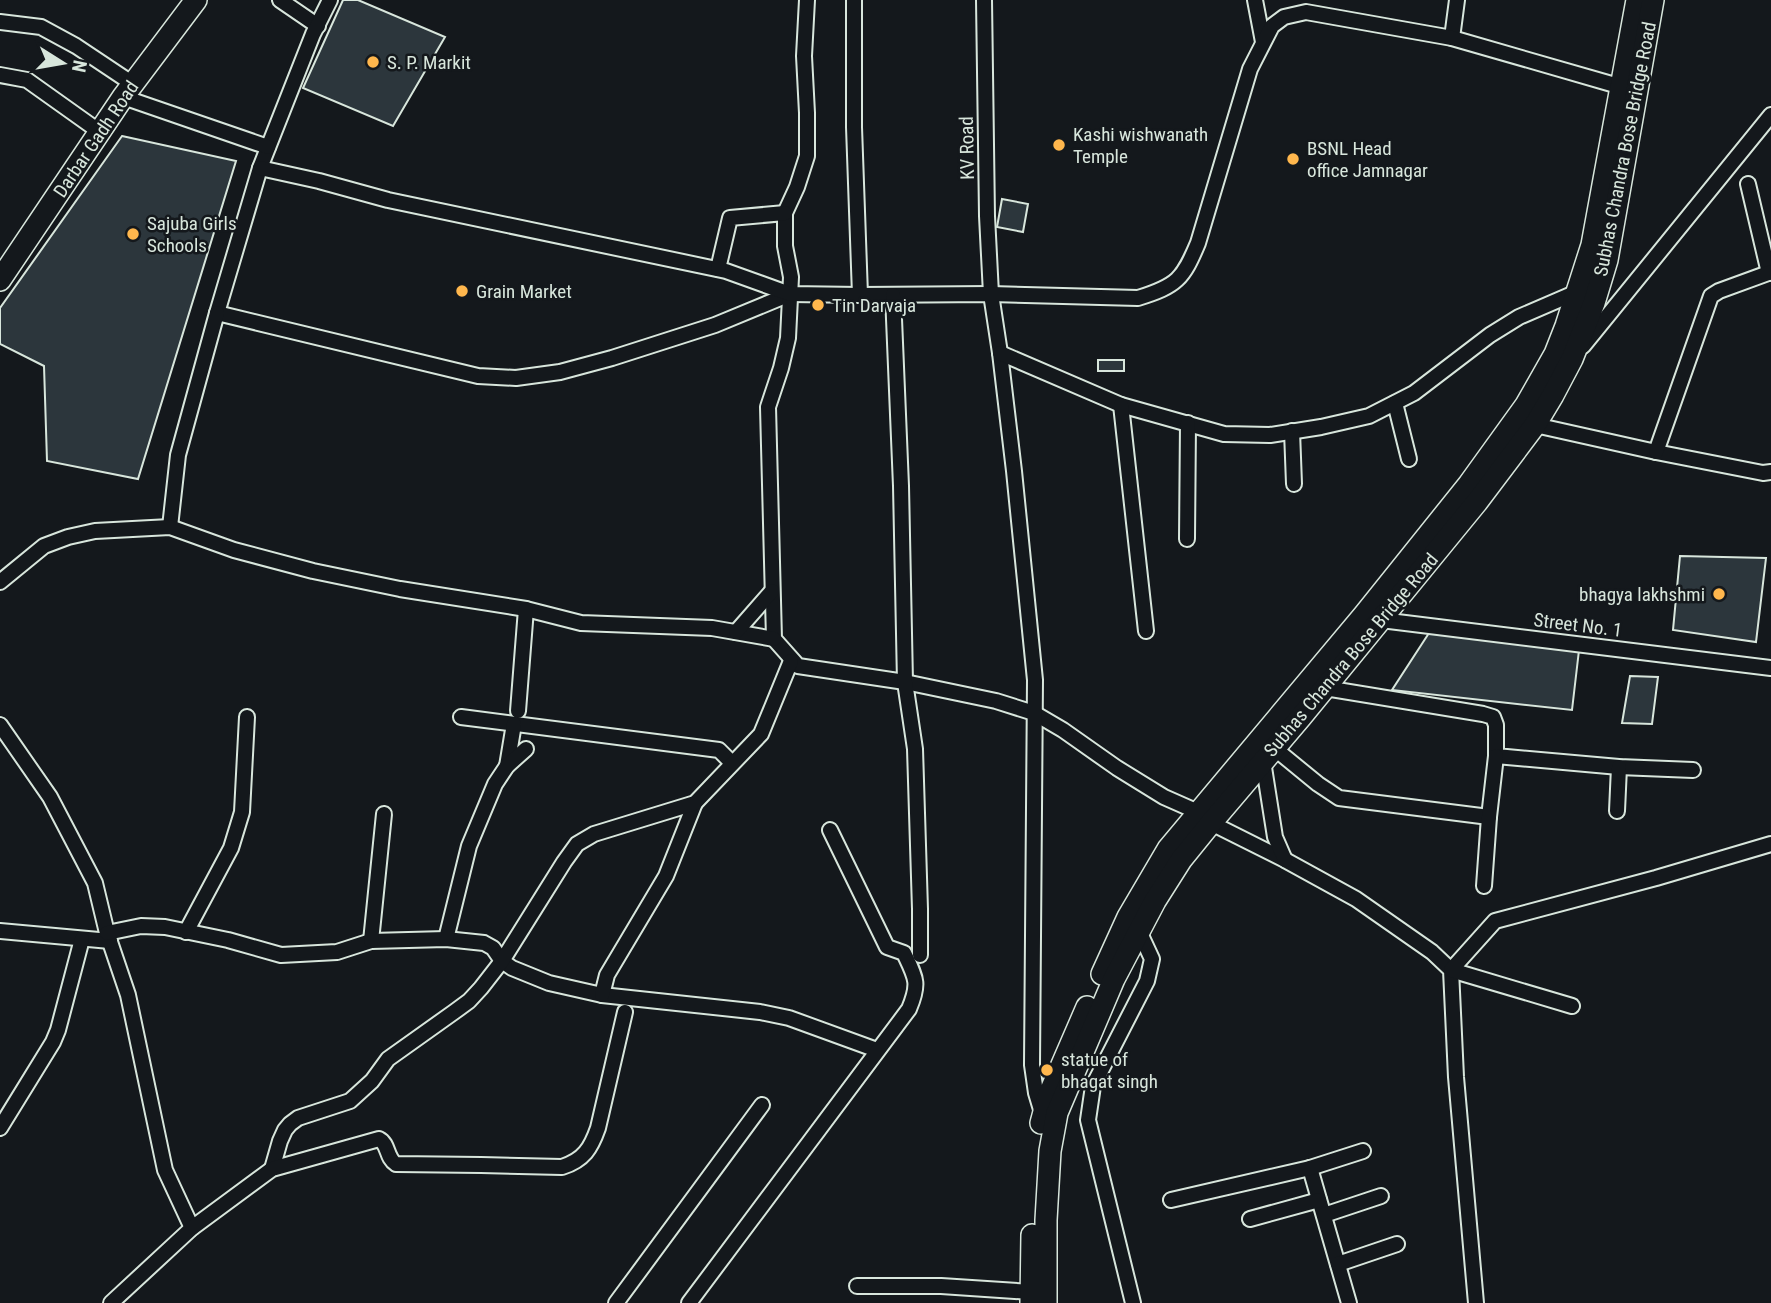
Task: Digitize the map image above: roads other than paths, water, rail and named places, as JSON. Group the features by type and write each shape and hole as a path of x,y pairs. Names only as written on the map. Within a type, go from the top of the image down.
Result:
{"main road":[{"name":"Darbar Gadh Road","path":"3,271 128,90 196,0"},
{"name":"Subhas Chandra Bose Bridge Road","path":"1048,1124 1058,1113 1115,979 1139,931 1204,818 1461,493 1527,405 1555,354 1592,245 1637,0"},
{"name":"Subhas Chandra Bose Bridge Road","path":"1039,1297 1035,1154 1048,1124 1062,1062 1128,917 1168,849 1269,754 1325,688 1477,502 1535,425 1553,395 1572,359 1607,260 1653,0"}],"street":[{"path":"280,0 318,26"},
{"path":"170,527 178,455 260,168 313,34 330,0"},
{"path":"807,0 804,55 807,156 785,213 785,246 791,277 788,338 768,407 774,639 798,666 905,682 996,701 1034,713 1164,797 1356,899 1432,952 1451,970 1572,1006"},
{"path":"853,0 855,176 860,295"},
{"name":"KV Road","path":"984,0 987,216 991,295 1000,353 1035,680 1032,1065 1036,1093 1048,1124"},
{"path":"1255,0 1263,42"},
{"path":"1452,38 1457,0"},
{"path":"260,168 388,200 718,269 790,294 1139,298 1161,291 1178,280 1190,262 1250,69 1272,26 1284,17 1306,12 1452,38 1622,87"},
{"path":"0,22 41,27 76,46 128,90 268,147"},
{"path":"0,75 27,80 100,132"},
{"path":"1541,378 1572,359 1771,115"},
{"path":"1656,452 1711,296 1770,273 1765,235 1748,184"},
{"path":"718,269 730,218 785,213"},
{"path":"1000,353 1121,405 1224,434 1270,435 1368,416 1414,393 1490,335 1520,317 1577,292"},
{"path":"217,313 478,376 516,378 560,372 612,358 715,325 790,294"},
{"path":"893,295 905,682 915,749 920,955"},
{"path":"1395,403 1409,459"},
{"path":"1121,405 1146,631"},
{"path":"1187,539 1188,424"},
{"path":"1535,425 1656,452 1763,473 1771,472"},
{"path":"1292,431 1294,484"},
{"path":"0,582 44,546 68,537 95,531 170,527 234,550 313,571 400,589 526,609 581,623 712,628 774,639"},
{"path":"736,632 772,591"},
{"path":"507,766 516,718 526,609"},
{"name":"Street No. 1","path":"1381,620 1771,668"},
{"path":"603,995 607,975 666,877 695,803 761,734 792,660"},
{"path":"1325,688 1493,718 1496,725 1496,756 1484,886"},
{"path":"186,932 231,848 242,812 247,717"},
{"path":"461,717 516,718 719,750 732,763"},
{"path":"0,725 50,797 95,883 108,937 128,995 165,1170 192,1228"},
{"path":"446,939 469,846 495,784 507,766 526,749"},
{"path":"1269,754 1275,837 1285,860"},
{"path":"1269,754 1339,798 1489,817"},
{"path":"1496,756 1619,767 1693,770"},
{"path":"1617,811 1619,767"},
{"path":"272,1170 280,1141 290,1124 298,1118 350,1101 372,1081 388,1059 469,1001 502,961 578,844 594,834 695,803"},
{"path":"371,941 384,814"},
{"path":"689,1303 909,1009 915,994 916,978 904,953 887,947 830,830"},
{"path":"1476,1303 1456,1077 1451,970 1495,921 1771,844"},
{"path":"0,931 82,939 108,937 141,926 153,926 229,940 281,955 337,952 371,941 446,939 489,945 502,961 512,968 550,983 603,995 760,1012 789,1018 877,1050"},
{"path":"1133,1303 1087,1120 1093,1086 1147,981 1152,959 1139,931"},
{"path":"0,1128 54,1042 82,939"},
{"path":"111,1303 192,1228 272,1170 379,1139 383,1141 391,1162 396,1164 562,1167 574,1163 581,1159 594,1140 625,1012"},
{"path":"616,1303 762,1105"},
{"path":"1171,1199 1310,1168 1363,1151"},
{"path":"1310,1168 1349,1303"},
{"path":"1324,1215 1381,1196"},
{"path":"1251,1219 1320,1200"},
{"path":"1338,1264 1396,1244"},
{"path":"857,1286 941,1286 1039,1297"}],"place":[{"name":"S. P. Markit","path":"373,62"},
{"name":"Kashi wishwanath Temple","path":"1059,145"},
{"name":"BSNL Head office Jamnagar","path":"1293,159"},
{"name":"Sajuba Girls Schools","path":"133,234"},
{"name":"Grain Market","path":"462,291"},
{"name":"Tin Darvaja","path":"818,305"},
{"name":"bhagya lakhshmi","path":"1719,594"},
{"name":"statue of bhagat singh","path":"1047,1070"}]}
